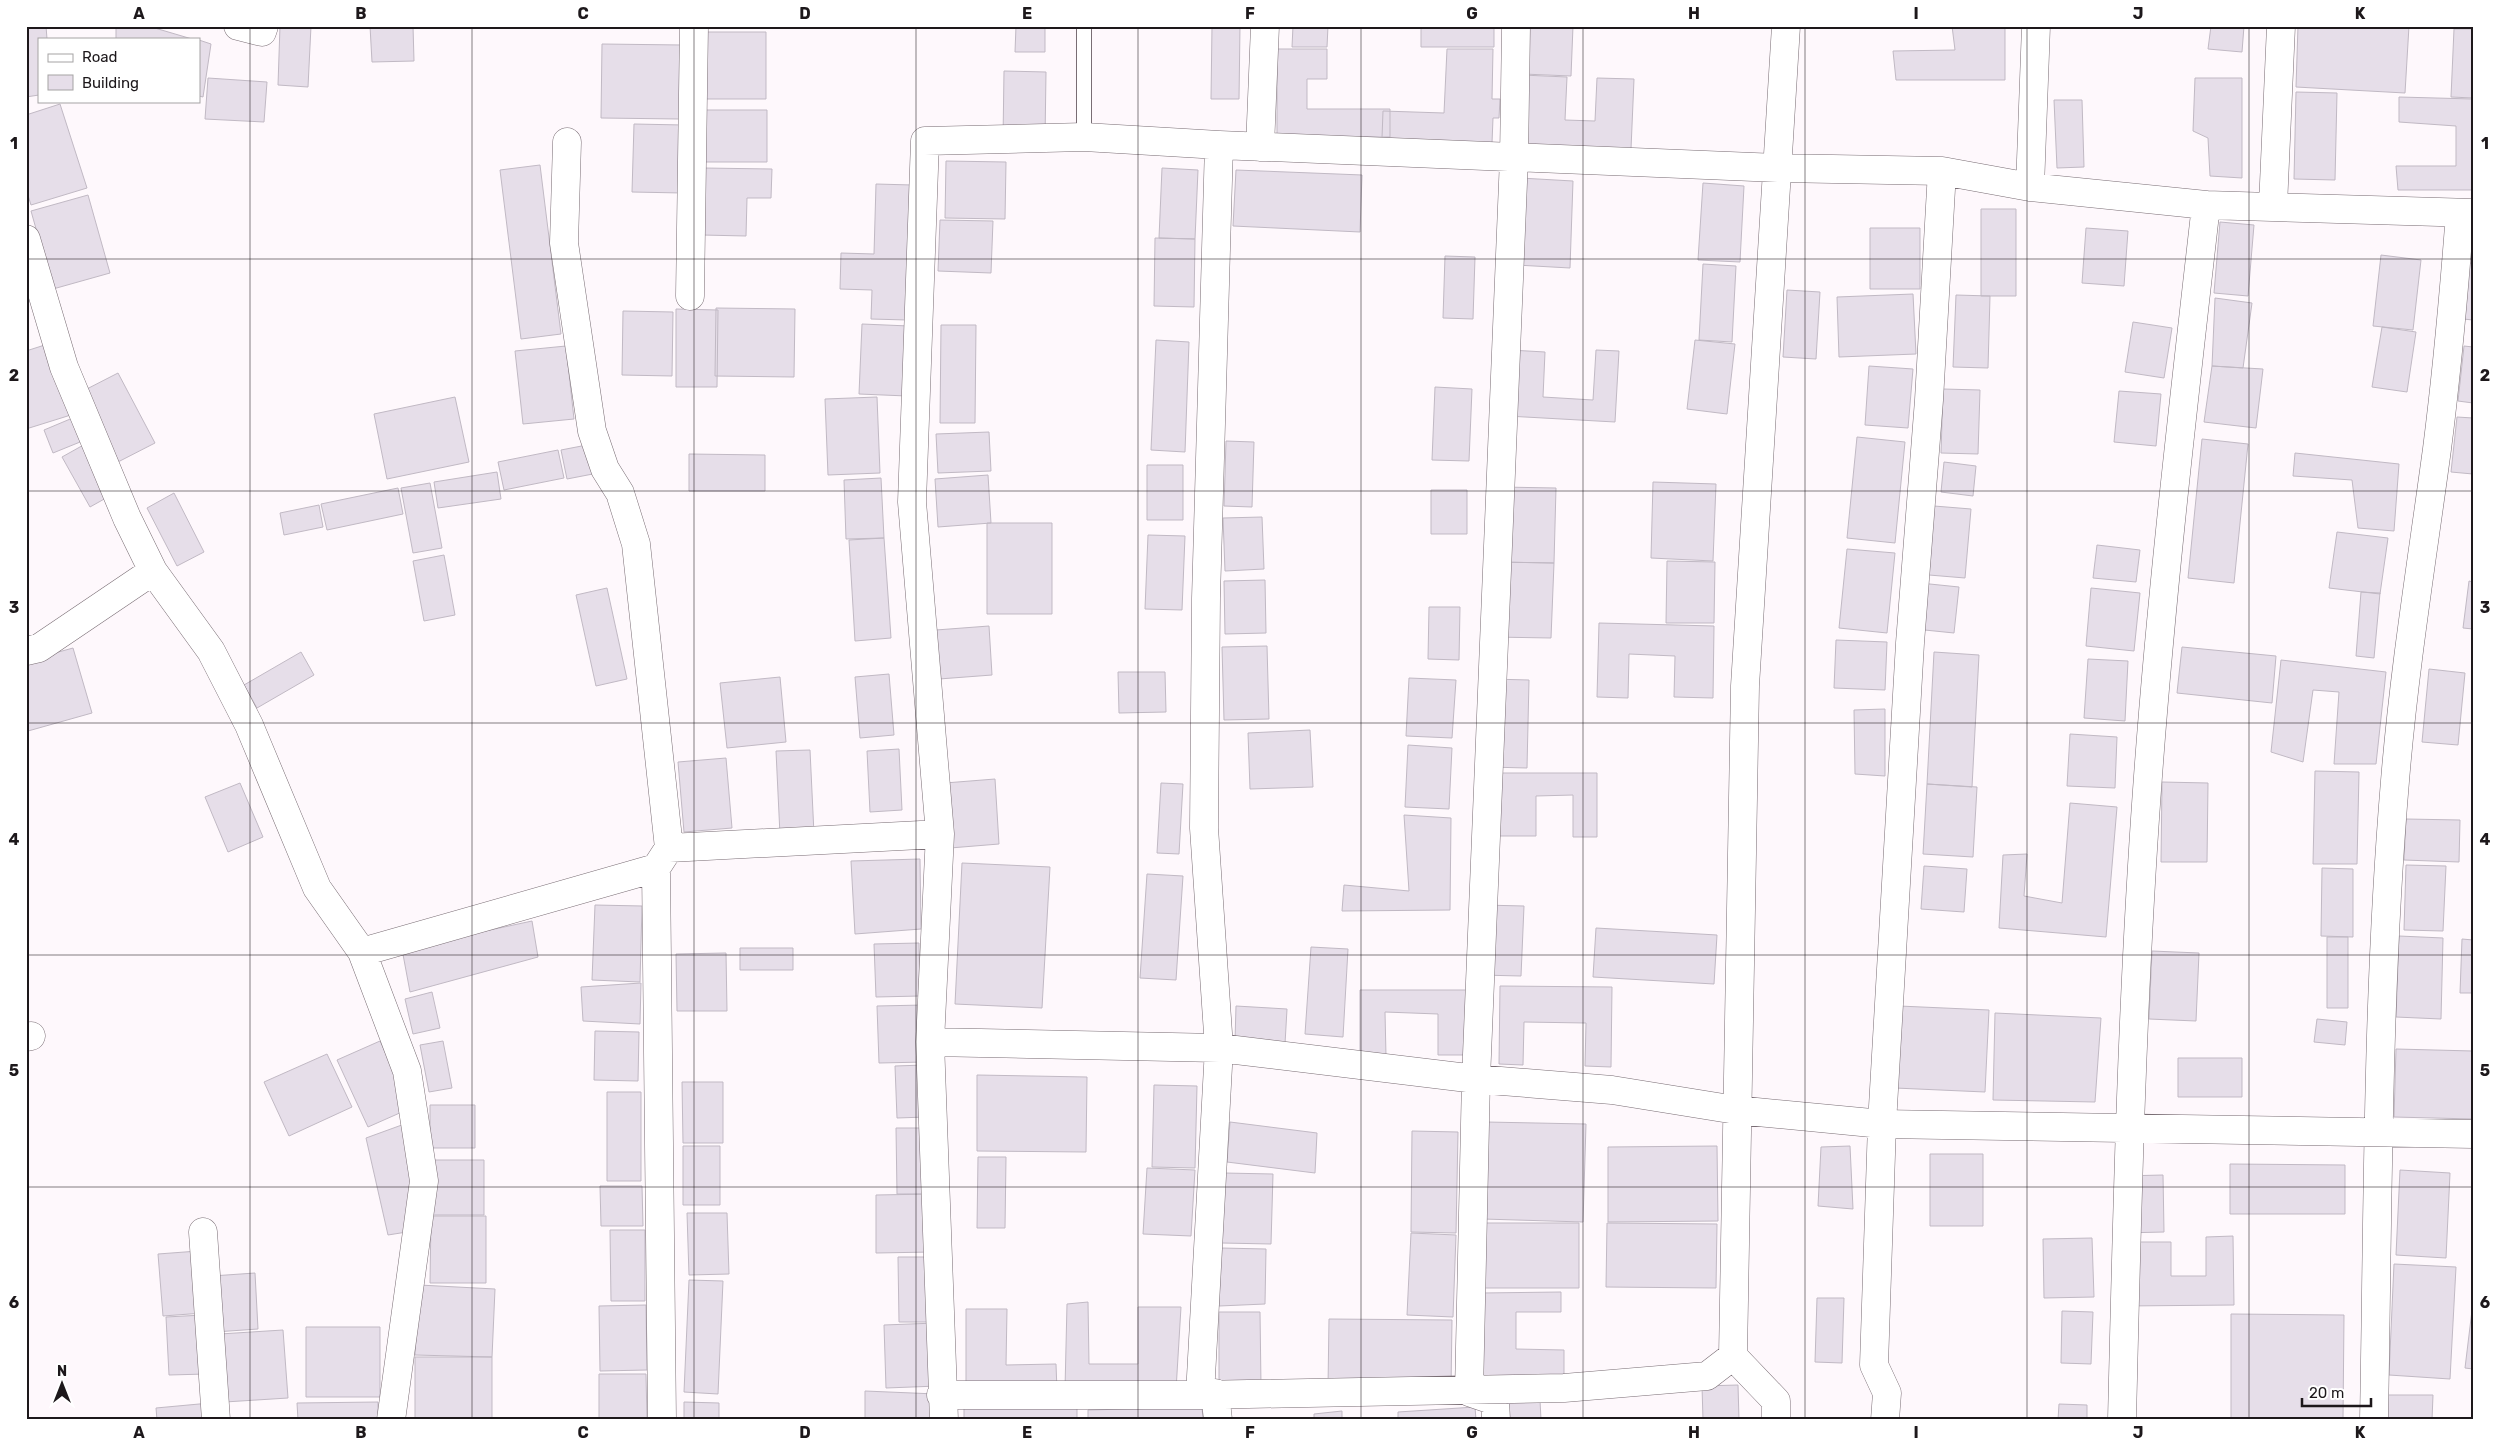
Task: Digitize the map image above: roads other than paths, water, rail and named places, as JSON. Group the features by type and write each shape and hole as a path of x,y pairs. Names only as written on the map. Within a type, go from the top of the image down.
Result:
{"street":[{"path":"238,26 262,32 264,26"},
{"path":"690,296 694,26"},
{"path":"1260,147 1265,26"},
{"path":"1469,1392 1476,1079 1514,158 1516,26"},
{"path":"1776,1420 1776,1401 1732,1356 1745,686 1786,26"},
{"path":"2030,187 2036,26"},
{"path":"2273,206 2281,26"},
{"path":"1732,1356 1707,1376 1564,1388 1469,1392 1207,1394 942,1407 930,1042 940,834 912,502 925,141 1084,137 1514,158 1778,168 1942,171 2030,187 2206,205 2467,213 2400,722 2387,907 2379,1131 2374,1420"},
{"path":"567,142 564,243 592,431 605,469 620,493 636,544 662,858 662,1420"},
{"path":"1218,1420 1207,1394 1218,1048 1204,819 1206,598 1219,145"},
{"path":"1885,1420 1887,1393 1874,1365 1882,1124 1910,643 1929,400 1942,171"},
{"path":"2122,1420 2129,1128 2147,789 2175,484 2206,205"},
{"path":"26,239 64,368 127,518 153,571 211,651 249,725 317,888 362,952 407,1071 424,1182 391,1420"},
{"path":"26,651 39,648 153,571"},
{"path":"362,952 662,858 940,834"},
{"path":"930,1042 1218,1048 1476,1079 1612,1090 1736,1110 1882,1124 2473,1134"},
{"path":"203,1232 216,1420"},
{"path":"1469,1392 1495,1401 1496,1420"}],"lane":[{"path":"1084,26 1084,137"}]}
